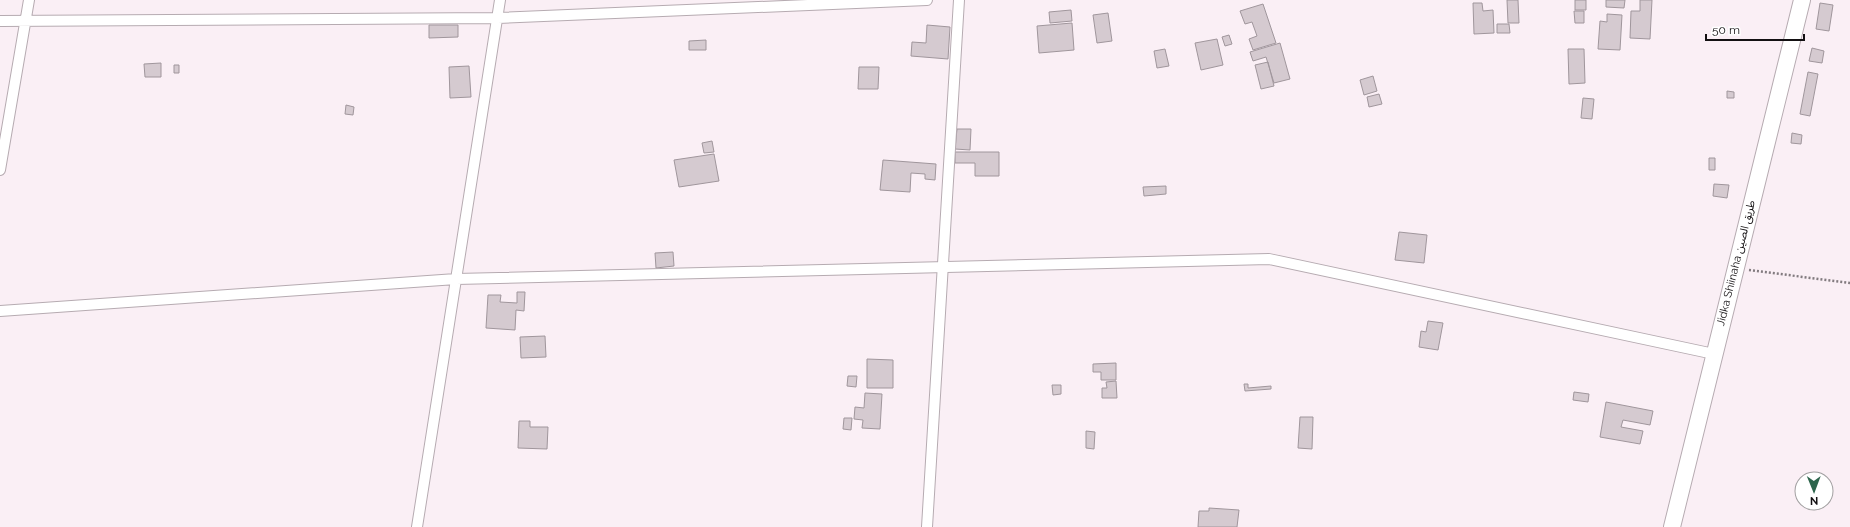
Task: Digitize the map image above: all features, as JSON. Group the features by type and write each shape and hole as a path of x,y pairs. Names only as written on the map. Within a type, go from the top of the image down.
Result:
{"main road":[{"name":"Jidka Shiinaha طريق الصين","path":"1672,527 1802,0"}],"street":[{"path":"0,170 29,0"},
{"path":"417,527 500,0"},
{"path":"0,21 498,18 927,0"},
{"path":"927,527 959,0"},
{"path":"0,311 456,279 1269,259 1714,354"}],"path":[{"path":"1735,269 1850,283"}],"building":[{"path":"1507,0 1518,0 1519,23 1508,23"},
{"path":"1575,0 1586,0 1586,10 1575,10"},
{"path":"1606,0 1625,0 1624,8 1606,7"},
{"path":"1640,0 1652,0 1650,39 1630,38 1631,11 1640,11"},
{"path":"1473,3 1482,3 1483,11 1493,10 1494,33 1474,34"},
{"path":"1820,3 1833,5 1829,31 1816,29"},
{"path":"1263,4 1276,43 1253,50 1249,39 1257,36 1252,22 1245,24 1240,11"},
{"path":"1071,10 1072,21 1050,23 1049,12"},
{"path":"1574,11 1584,11 1584,23 1575,23"},
{"path":"1108,13 1112,41 1097,43 1093,15"},
{"path":"1607,14 1622,15 1620,50 1598,49 1600,21 1607,22"},
{"path":"1072,23 1074,50 1039,53 1037,26"},
{"path":"1497,24 1509,24 1510,33 1497,33"},
{"path":"429,25 458,25 458,37 429,38"},
{"path":"927,25 950,27 948,59 911,56 912,42 926,43"},
{"path":"1229,35 1232,44 1225,46 1222,37"},
{"path":"1217,39 1223,65 1201,70 1195,43"},
{"path":"706,40 706,50 689,50 689,41"},
{"path":"1280,43 1290,79 1274,83 1266,57 1253,61 1250,52"},
{"path":"1812,48 1824,51 1822,63 1809,61"},
{"path":"1165,49 1169,66 1157,68 1154,51"},
{"path":"1568,49 1584,49 1585,83 1569,84"},
{"path":"1268,62 1274,86 1261,89 1255,65"},
{"path":"161,63 161,77 145,77 144,64"},
{"path":"174,65 179,65 179,73 174,73"},
{"path":"469,66 471,97 450,98 449,67"},
{"path":"859,67 879,67 878,89 858,89"},
{"path":"1808,72 1818,74 1810,116 1800,114"},
{"path":"1373,76 1377,91 1364,95 1360,80"},
{"path":"1727,91 1734,92 1734,98 1727,98"},
{"path":"1379,94 1382,104 1369,107 1367,97"},
{"path":"1583,98 1594,99 1592,119 1581,118"},
{"path":"346,105 354,107 353,115 345,114"},
{"path":"957,129 971,129 970,150 955,149"},
{"path":"1792,133 1802,135 1801,144 1791,143"},
{"path":"712,141 714,152 704,153 702,143"},
{"path":"955,152 999,152 999,176 975,176 975,163 955,163"},
{"path":"714,154 719,181 679,187 674,160"},
{"path":"1709,158 1715,158 1715,170 1709,170"},
{"path":"883,160 936,164 935,180 925,179 925,174 911,173 910,192 880,190"},
{"path":"1714,184 1729,185 1727,198 1713,196"},
{"path":"1166,186 1166,194 1144,196 1143,187"},
{"path":"1399,232 1427,235 1424,263 1395,260"},
{"path":"673,252 674,266 656,268 655,253"},
{"path":"517,292 525,292 524,311 516,310 515,330 486,328 488,295 501,295 500,302 517,303"},
{"path":"1428,321 1443,323 1438,350 1419,347 1421,331 1426,332"},
{"path":"545,336 546,357 521,358 520,337"},
{"path":"867,359 893,360 893,388 867,388"},
{"path":"1116,363 1116,380 1101,380 1101,372 1093,372 1093,364"},
{"path":"848,376 857,376 856,387 847,386"},
{"path":"1116,381 1117,398 1102,398 1102,388 1107,388 1106,382"},
{"path":"1244,384 1248,384 1248,388 1271,386 1271,389 1245,391"},
{"path":"1052,385 1061,385 1061,394 1053,395"},
{"path":"1574,392 1589,394 1588,402 1573,400"},
{"path":"865,393 882,394 880,429 862,428 863,420 854,419 855,407 864,408"},
{"path":"1606,402 1653,411 1650,425 1623,420 1621,427 1643,431 1640,444 1600,437"},
{"path":"1300,417 1313,417 1312,449 1298,448"},
{"path":"844,418 852,418 851,430 843,429"},
{"path":"519,421 530,421 530,427 548,427 547,449 518,448"},
{"path":"1086,431 1095,432 1094,449 1086,448"},
{"path":"1209,508 1239,510 1237,527 1198,527 1199,511 1209,511"}]}
